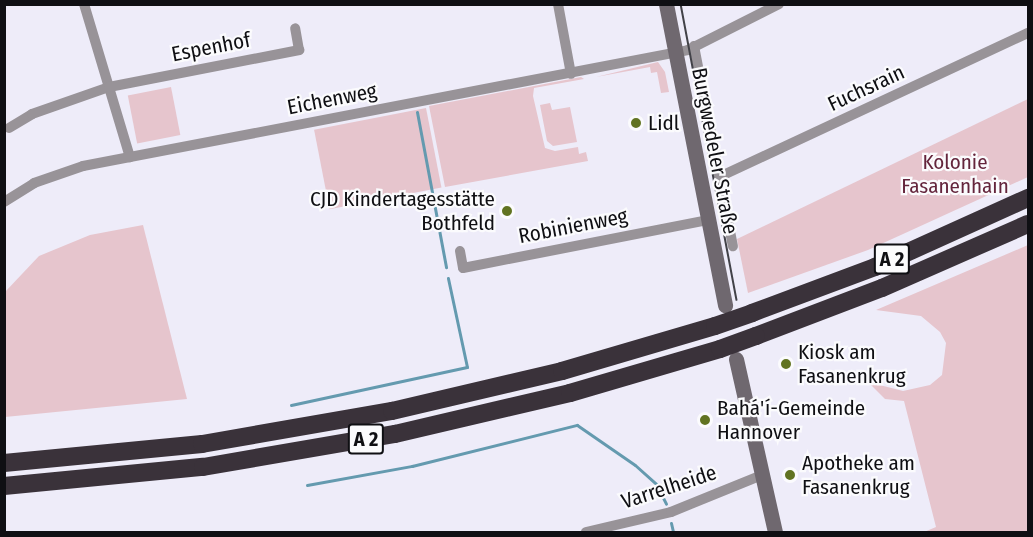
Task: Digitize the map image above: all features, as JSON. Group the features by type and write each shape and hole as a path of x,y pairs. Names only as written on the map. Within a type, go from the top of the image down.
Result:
{"highway":[{"name":"A 2","path":"4,463 202,444 392,411 562,371 716,326 752,313 875,267 1029,198"},
{"name":"A 2","path":"4,486 203,466 385,436 570,393 720,349 756,336 882,288 1029,224"}],"main road":[{"name":"Burgwedeler Straße","path":"666,4 725,305"},
{"path":"736,359 775,532"}],"street":[{"path":"84,4 130,157"},
{"path":"558,4 571,74"},
{"name":"Eichenweg","path":"4,202 58,173 130,157 674,53 694,46 779,4"},
{"name":"Espenhof","path":"109,87 299,50 295,28"},
{"name":"Fuchsrain","path":"719,177 1029,33"},
{"name":"Burgwedeler Straße","path":"694,46 733,246"},
{"path":"9,128 32,114 109,87"},
{"name":"Robinienweg","path":"460,251 463,268 707,220"},
{"name":"Varrelheide","path":"586,532 671,512 762,475"}],"green space":[{"path":"658,62 665,72 669,92 661,93 657,72 651,73 650,67 596,77"},
{"path":"581,77 584,79 534,88 533,96 545,148 555,151 578,147 579,154 586,152 588,161 445,187 429,106"},
{"path":"171,87 180,135 137,143 128,95"},
{"name":"Kolonie Fasanenhain","path":"1028,99 1028,177 868,250 748,293 737,239"},
{"path":"550,103 552,110 570,107 577,142 553,146 547,141 540,105"},
{"path":"426,108 441,188 330,209 314,130"},
{"path":"143,225 187,399 5,417 5,292 39,256 90,235"},
{"path":"1028,245 1028,532 924,532 936,527 904,401 885,399 868,382 903,391 930,385 942,375 946,343 940,332 921,316 876,310"}],"waterway":[{"path":"417,112 446,267"},
{"path":"291,405 467,367 448,278"},
{"path":"307,485 412,466 577,425 635,465 656,484 666,504"},
{"path":"671,523 673,532"}],"tram line":[{"path":"681,4 737,300"}],"place":[{"name":"Lidl","path":"636,123"},
{"name":"CJD Kindertagesstätte Bothfeld","path":"507,211"},
{"name":"Kiosk am Fasanenkrug","path":"786,364"},
{"name":"Bahá'í-Gemeinde Hannover","path":"705,420"},
{"name":"Apotheke am Fasanenkrug","path":"790,475"}]}
